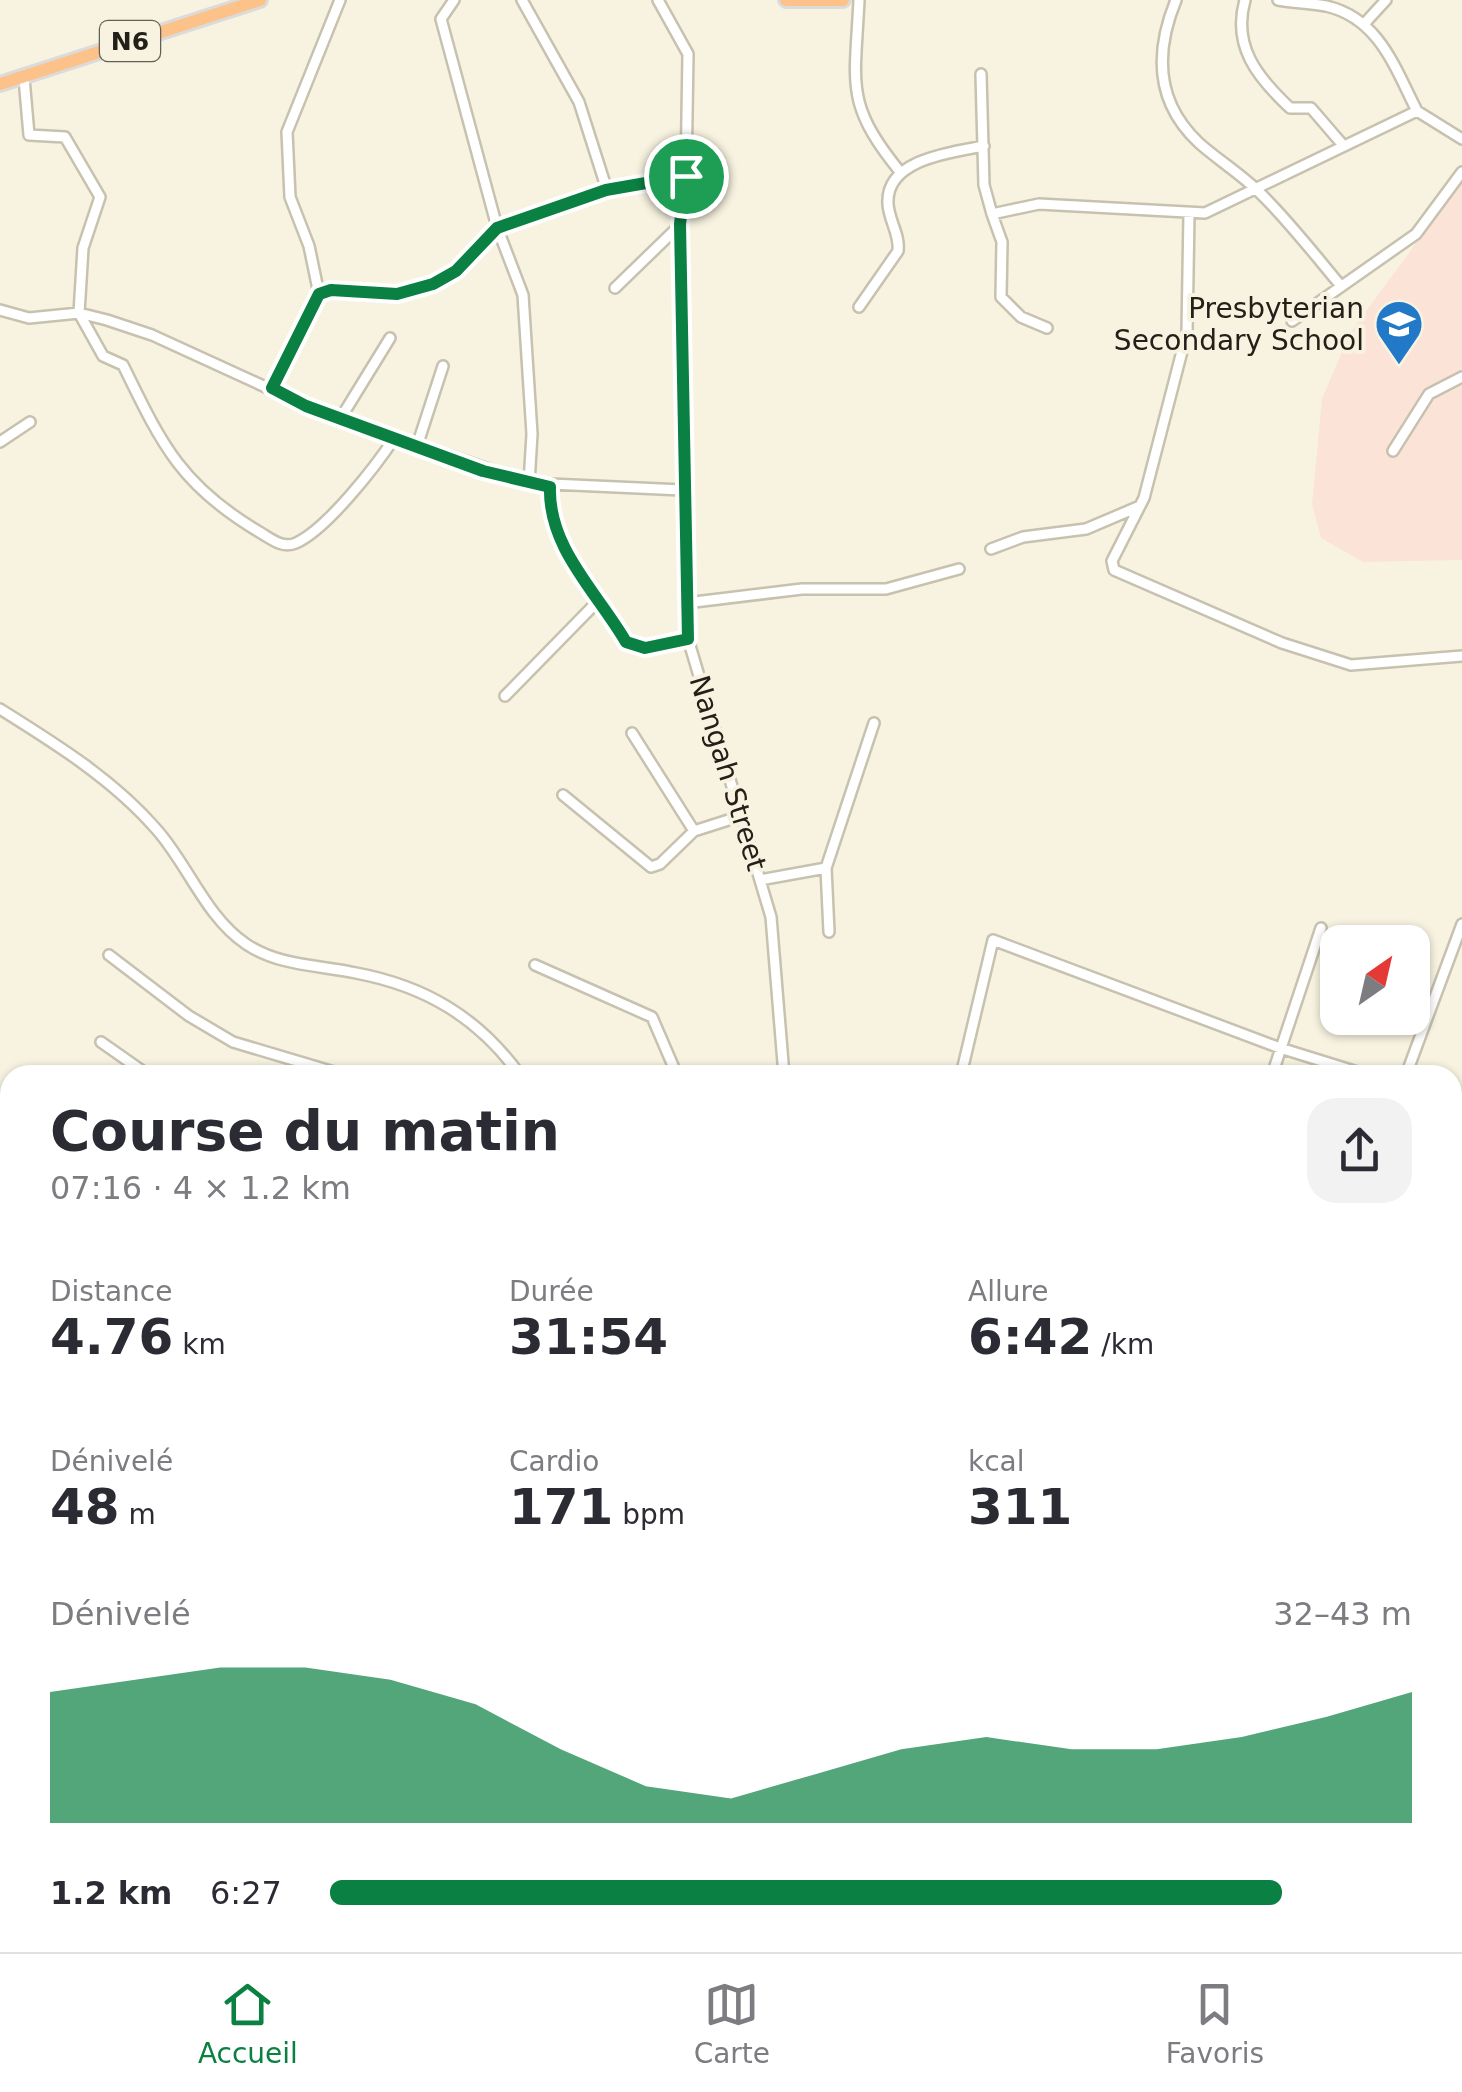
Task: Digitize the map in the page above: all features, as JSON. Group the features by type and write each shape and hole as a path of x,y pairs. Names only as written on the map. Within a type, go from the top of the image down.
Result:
{"highway":[{"name":"N6","path":"0,84 260,0"},
{"path":"786,0 840,0"}],"street":[{"path":"272,388 319,294 309,246 290,197 286,132 340,0"},
{"path":"454,0 442,19 497,228 523,295 532,434 529,484"},
{"path":"522,0 579,102 606,190"},
{"name":"Nangah Street","path":"658,0 688,54 686,176 680,224 682,490 688,639 773,930 783,1065"},
{"path":"859,0 857,101 873,138 901,173"},
{"path":"1176,0 1160,44 1168,93 1195,140 1257,190 1341,286"},
{"path":"1245,0 1240,36 1251,63 1290,108 1311,108 1342,144"},
{"path":"1278,0 1330,7 1364,24 1386,48 1417,111 1462,139"},
{"path":"1364,24 1386,0"},
{"path":"981,74 984,185 1002,242 1000,297 1021,318 1047,328"},
{"path":"24,78 29,135 65,137 100,197 84,248 79,313 103,356 124,365 156,435 218,508 280,544 298,543 360,485 395,438"},
{"path":"992,214 1039,204 1189,214 1232,204 1342,144 1417,111"},
{"path":"860,307 898,251 888,196 901,173 931,158 984,146"},
{"path":"1292,321 1416,234 1462,172"},
{"path":"319,294 331,290 397,294 433,284 456,271 497,228 606,190 686,176"},
{"path":"1189,214 1187,332 1140,506 1112,561 1114,570 1282,643 1351,665 1462,656"},
{"path":"615,288 680,224"},
{"path":"0,310 29,318 79,313 152,335 306,406 529,484 682,490"},
{"path":"342,416 390,338"},
{"path":"416,446 444,366"},
{"path":"1393,451 1429,394 1462,377"},
{"path":"0,442 30,422"},
{"path":"550,487 552,520 578,573 626,642 635,648 688,639"},
{"path":"991,549 1023,536 1086,529 1140,506"},
{"path":"686,603 802,590 886,589 959,569"},
{"path":"505,696 598,601"},
{"path":"0,709 98,775 138,808 176,854 225,926 242,942 283,961 386,980 444,1002 493,1041 512,1065"},
{"path":"829,932 826,868 874,723"},
{"path":"632,733 694,831"},
{"path":"563,795 651,867 660,864 694,831 741,816"},
{"path":"760,880 826,868"},
{"path":"1410,1065 1462,924"},
{"path":"1275,1065 1320,931"},
{"path":"963,1065 993,940 1335,1065"},
{"path":"109,954 189,1016 234,1042 311,1065"},
{"path":"535,966 589,993 644,1011 652,1017 673,1065"},
{"path":"101,1042 134,1065"}],"shaded area":[{"name":"Presbyterian Secondary School","path":"1462,181 1462,560 1363,562 1321,538 1312,504 1322,399 1350,333"}],"place":[{"name":"Presbyterian Secondary School","path":"1399,366"}],"route":[{"path":"686,176 680,224 682,490 688,639 635,648 626,642 578,573 552,520 550,487 483,471 342,416 306,406 272,388 319,294 331,290 397,294 433,284 456,271 497,228 606,190 686,176"}]}
